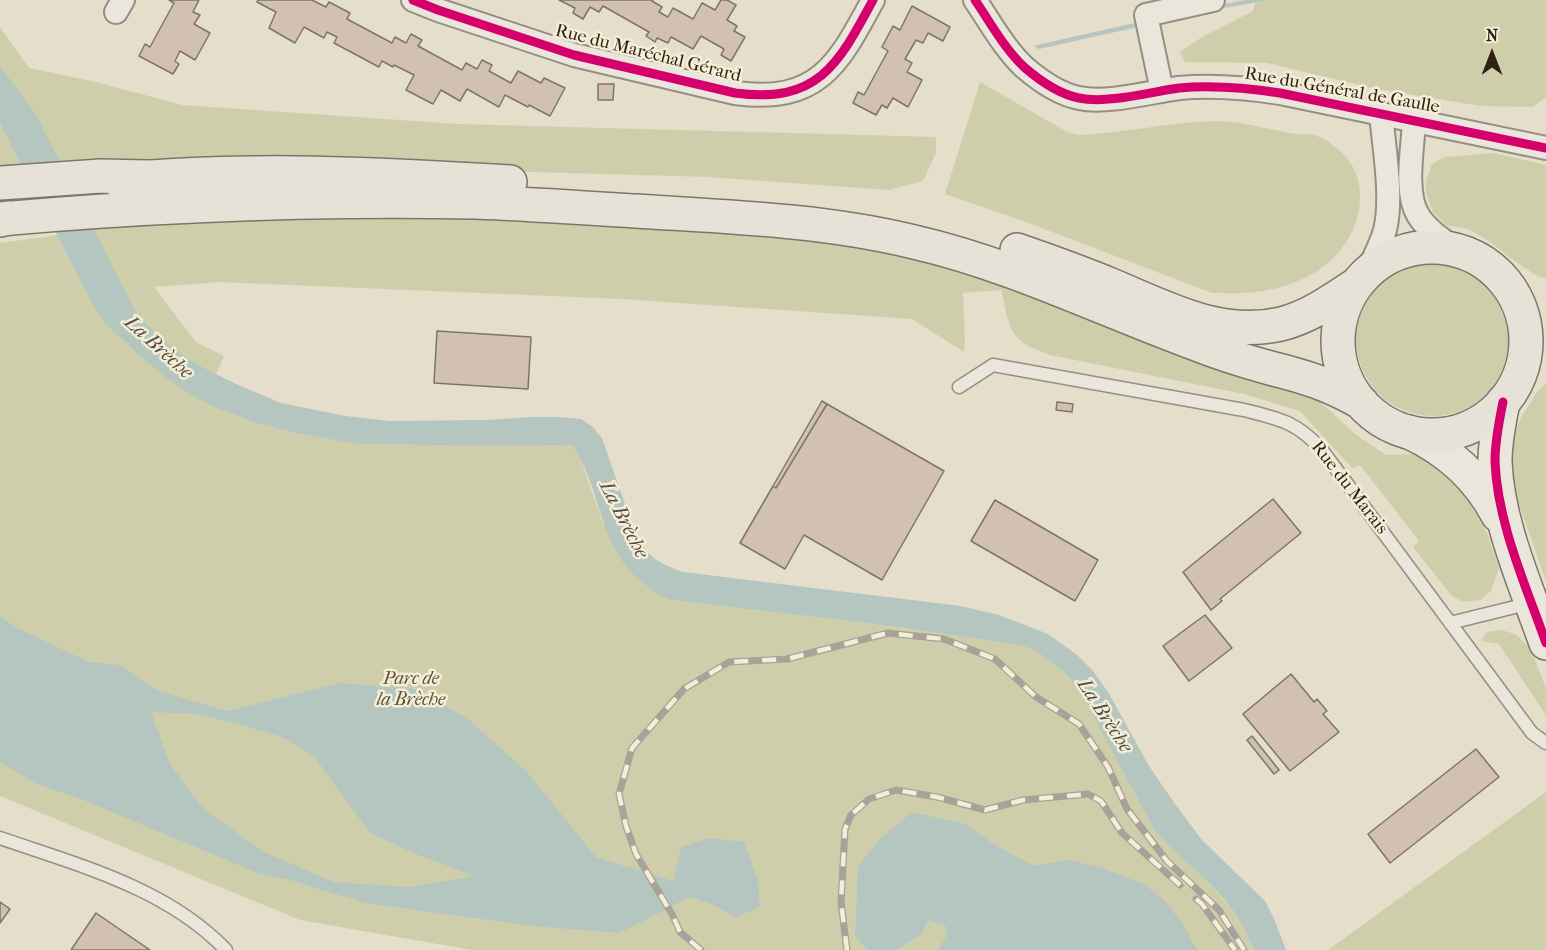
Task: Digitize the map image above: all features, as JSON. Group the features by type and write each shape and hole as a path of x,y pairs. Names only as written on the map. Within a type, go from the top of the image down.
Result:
{"main road":[{"path":"11,202 73,181 101,176 148,177 263,172 384,175 792,201 901,217 981,238 1069,268 1210,324 1232,327 1264,327 1296,319 1327,304 1384,260 1404,251 1436,247 1457,250 1476,258 1494,270 1508,285 1519,304 1525,324 1525,356 1511,389"},
{"path":"11,202 98,211 257,203 475,202 684,214 838,227 913,241 996,265 1194,344 1268,368 1328,384 1362,403 1379,418 1410,432 1430,435 1461,430 1488,416 1511,389 1546,357"},
{"path":"1362,279 1345,306 1338,344 1343,369 1362,403"},
{"path":"1508,285 1546,298"}],"street":[{"name":"Rue du Maréchal Gérard","path":"412,0 574,55 735,93 759,95 786,93 799,89 809,85 831,68 849,45 873,0"},
{"name":"Rue du Général de Gaulle","path":"975,0 1011,52 1029,72 1054,88 1079,98 1103,100 1198,87 1257,90 1546,147"},
{"path":"1162,91 1146,15 1213,0"},
{"path":"1362,279 1382,240 1387,217 1388,195 1381,114"},
{"path":"1414,120 1411,196 1414,206 1430,229 1457,250"},
{"path":"1511,389 1497,428 1495,462 1499,498 1506,530 1546,643"},
{"path":"1410,432 1429,441 1467,471 1491,503 1506,530"}],"lane":[{"name":"Rue du Marais","path":"959,387 993,365 1244,410 1272,417 1299,428 1322,450 1533,733 1546,743"},
{"path":"1450,623 1532,602"},
{"path":"0,838 90,869 149,894 185,916 218,941 226,950"}],"green space":[{"path":"1256,0 1546,0 1546,97 1533,107 1481,106 1376,89 1267,63 1185,62 1180,52 1199,39 1253,11"},
{"path":"0,27 29,68 96,82 182,105 458,124 936,137 936,153 923,181 889,190 708,177 462,170 0,175"},
{"path":"980,82 1069,133 1080,135 1216,121 1236,122 1317,136 1332,144 1348,160 1357,176 1360,193 1359,211 1353,229 1332,260 1300,280 1263,291 1212,293 1026,222 945,194"},
{"path":"1493,153 1546,165 1546,279 1534,274 1489,241 1468,229 1446,225 1433,212 1426,193 1426,180 1432,164 1445,157"},
{"name":"Parc de la Brèche","path":"432,217 568,222 774,235 889,251 999,280 1312,394 1355,434 1386,455 1417,454 1439,469 1468,499 1487,533 1499,568 1491,591 1480,600 1463,602 1451,595 1413,547 1419,541 1360,465 1352,468 1300,411 1244,394 1050,355 1027,345 1016,336 1008,320 1001,290 963,293 964,352 912,319 622,299 219,282 154,287 196,342 224,356 204,402 256,423 299,434 357,444 572,445 579,455 603,523 662,597 899,627 1023,646 1036,651 1069,677 1205,878 1233,912 1254,950 472,950 300,920 0,796 0,243 58,235 62,242 106,254 93,228 179,221"},
{"path":"1433,262 1462,268 1476,275 1487,285 1497,296 1504,310 1510,339 1504,368 1497,382 1487,393 1476,403 1462,410 1433,416 1404,410 1390,403 1379,393 1369,382 1362,368 1356,339 1362,310 1369,296 1379,285 1390,275 1404,268"},
{"path":"1546,383 1546,581 1509,476 1509,444 1522,416 1537,392"},
{"path":"1501,630 1515,634 1530,648 1546,688 1546,715 1499,644 1481,641 1487,632"},
{"path":"1546,792 1546,950 1328,950"}],"water":[{"path":"1245,0 1268,0 1039,49 1033,46 1156,18"},
{"name":"La Brèche","path":"0,66 35,113 139,318 176,351 236,384 281,403 345,416 390,421 529,417 581,419 593,427 602,438 634,530 643,547 666,565 683,572 961,606 999,615 1048,634 1076,654 1093,671 1108,692 1149,766 1175,804 1202,840 1265,901 1286,950 1254,950 1239,920 1226,902 1164,841 1153,827 1086,702 1069,677 1036,651 1023,646 899,627 667,598 655,593 630,571 619,555 610,538 590,481 572,445 357,444 299,434 256,423 212,406 165,377 104,322 94,307 0,123"},
{"path":"0,616 15,627 89,662 120,665 158,691 227,711 339,683 412,688 467,718 528,773 596,857 673,881 681,847 709,838 744,842 758,880 760,907 736,917 711,904 690,897 619,933 532,926 365,903 287,879 260,874 81,799 35,783 0,762","holes":["151,712 196,714 282,737 314,756 369,832 418,855 475,876 408,887 333,882 262,851 203,808 170,764"]},
{"path":"912,812 965,824 995,845 1034,866 1070,860 1105,869 1144,884 1165,901 1183,924 1198,950 938,950 947,935 945,925 928,920 922,934 895,950 868,950 855,936 858,866 881,838"}],"building":[{"path":"169,0 199,0 193,12 200,15 194,24 210,33 195,60 180,51 175,61 179,64 173,74 139,56 145,44 150,47 174,3"},
{"path":"258,0 312,0 326,7 329,2 350,13 347,19 392,43 395,37 406,43 411,34 422,40 418,46 462,70 466,63 477,69 482,60 492,65 489,71 511,83 518,71 541,83 544,78 565,88 550,116 505,95 499,107 467,89 460,101 441,90 433,104 406,90 414,75 382,61 379,67 334,43 337,37 327,32 324,38 304,27 295,43 269,28 276,12 257,2"},
{"path":"559,0 653,0 662,7 659,12 668,17 673,8 693,19 702,3 715,10 721,0 727,0 736,5 727,20 737,26 734,31 745,37 731,61 721,55 724,49 701,36 693,49 671,37 668,43 657,38 655,42 646,36 649,32 603,6 599,12 590,7 583,19 573,13 575,8"},
{"path":"912,6 950,27 943,41 928,33 923,43 916,40 905,59 912,63 907,72 922,80 908,107 893,98 887,108 882,105 876,115 853,103 858,92 864,95 888,51 882,47 893,26 900,30"},
{"path":"598,84 614,84 613,100 598,100"},
{"path":"437,331 531,337 528,389 434,383"},
{"path":"822,401 827,404 776,488 773,486"},
{"path":"1057,402 1073,404 1072,412 1056,410"},
{"path":"827,404 944,471 882,580 804,535 785,569 740,543 773,486 776,488"},
{"path":"1273,499 1301,533 1220,599 1222,601 1211,610 1183,572"},
{"path":"995,500 1098,560 1075,601 971,541"},
{"path":"1205,615 1232,648 1189,681 1163,646"},
{"path":"1291,674 1314,702 1317,699 1327,711 1323,714 1339,732 1290,771 1243,714"},
{"path":"1252,736 1279,770 1274,774 1247,740"},
{"path":"1476,749 1499,777 1390,863 1368,834"},
{"path":"0,902 10,909 0,923"},
{"path":"96,913 150,950 71,950"}],"railway":[{"path":"701,950 680,932 636,854 626,826 619,794 632,748 684,689 729,662 787,659 888,633 944,639 995,659 1036,697 1079,724 1108,767 1127,809 1167,861 1219,910 1244,950"},
{"path":"847,950 841,902 845,829 851,815 869,799 896,790 937,797 985,810 1023,800 1088,794 1101,801 1122,833 1180,885"},
{"path":"1196,899 1235,950"}],"cycle path":[{"path":"413,0 574,55 735,93 763,95 787,92 806,86 822,75 848,44 873,0"},
{"path":"975,0 1004,43 1024,67 1050,86 1079,98 1115,99 1192,87 1255,90 1280,93 1546,148"},
{"path":"1503,402 1496,439 1495,461 1501,507 1514,553 1546,643"}]}
